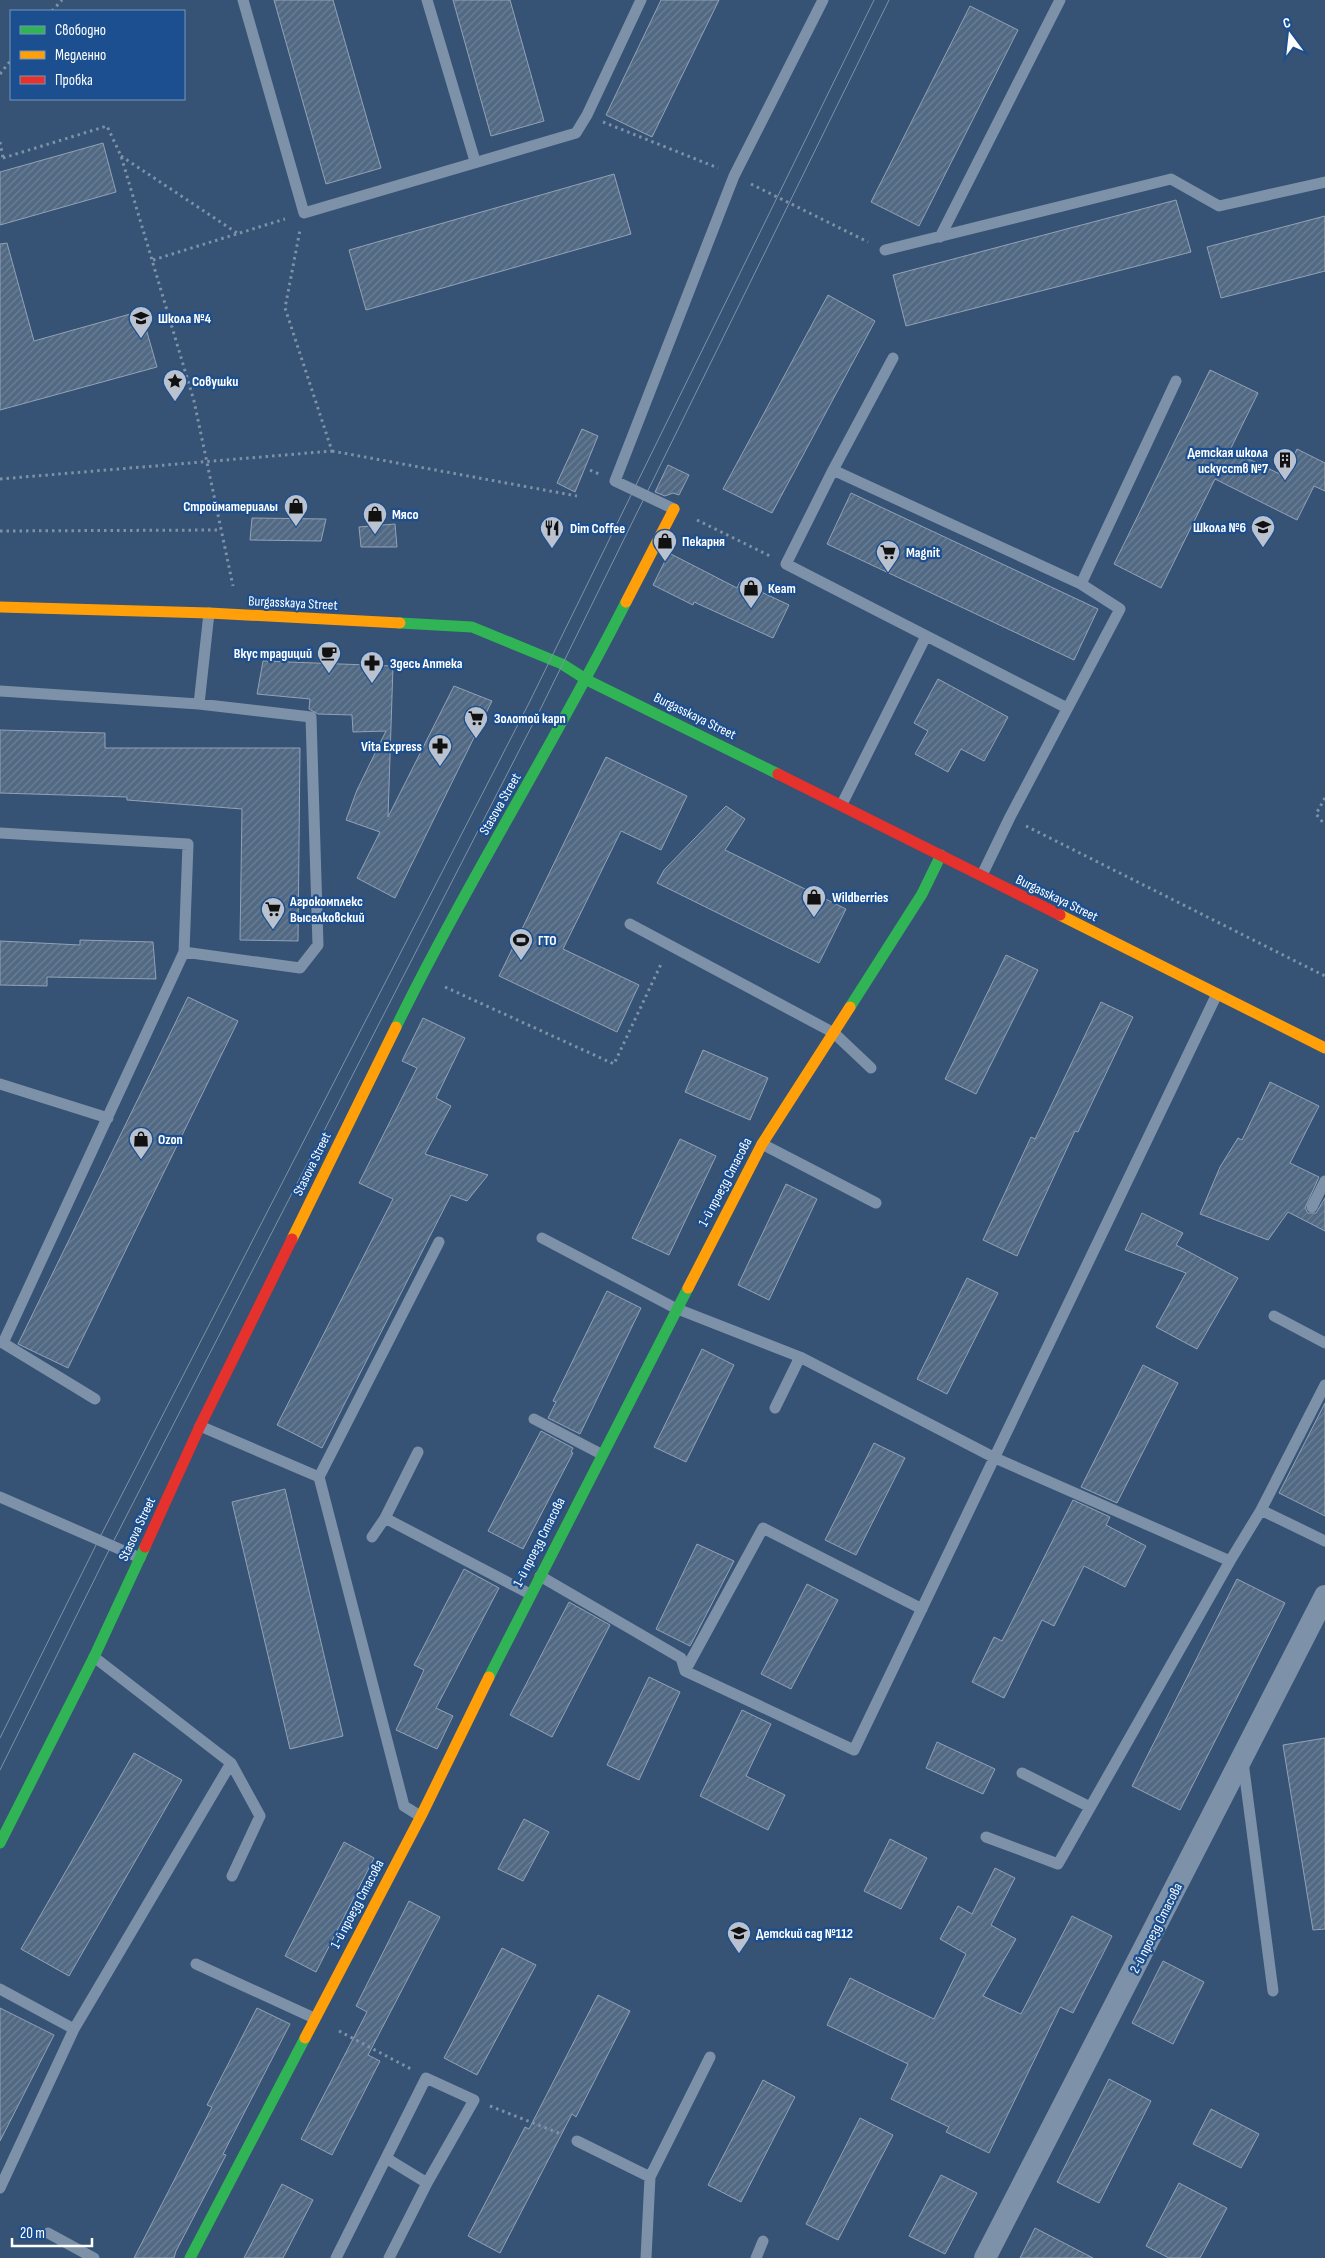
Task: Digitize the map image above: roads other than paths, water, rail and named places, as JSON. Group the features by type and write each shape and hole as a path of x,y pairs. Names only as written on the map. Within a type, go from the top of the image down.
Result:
{"street":[{"name":"Stasova Street","path":"0,1843 94,1657 200,1426 421,976 587,680 674,509"},
{"name":"Burgasskaya Street","path":"0,608 209,613 472,627 562,664 587,680 842,804 941,856 1325,1048"},
{"name":"1-й проезд Стасова","path":"190,2258 421,1816 530,1594 675,1308 762,1144 922,894 941,856"},
{"name":"2-й проезд Стасова","path":"985,2258 1325,1596"}],"lane":[{"path":"243,0 304,213 475,161 576,133 587,115 640,0"},
{"path":"427,0 475,161"},
{"path":"674,509 615,481 734,176 823,0"},
{"path":"940,237 1060,0"},
{"path":"884,250 1171,179 1220,206 1325,182"},
{"path":"893,358 833,470 786,564 1067,708"},
{"path":"1081,584 1176,381"},
{"path":"833,470 1081,584 1120,609 981,876"},
{"path":"199,704 209,613"},
{"path":"842,804 926,636"},
{"path":"0,691 199,704 311,717 318,945 300,968 184,952"},
{"path":"0,834 188,844 184,952 108,1118 1,1343 95,1399"},
{"path":"630,924 834,1033 871,1068"},
{"path":"540,1576 681,1658 685,1671 854,1750 996,1458 1217,994"},
{"path":"0,1084 108,1118"},
{"path":"762,1144 876,1204"},
{"path":"1312,1207 1325,1181"},
{"path":"542,1238 675,1308 800,1357 996,1458 1230,1561"},
{"path":"421,1816 404,1806 319,1478 439,1242"},
{"path":"1274,1316 1325,1343"},
{"path":"775,1408 800,1357"},
{"path":"986,1837 1058,1864 1230,1561 1261,1510 1325,1385"},
{"path":"534,1419 601,1454"},
{"path":"200,1426 214,1430 319,1478"},
{"path":"372,1537 385,1518 418,1452"},
{"path":"0,1497 140,1558"},
{"path":"1261,1510 1325,1541"},
{"path":"385,1518 530,1594"},
{"path":"685,1671 763,1528 922,1610"},
{"path":"94,1657 231,1763 260,1816 232,1876"},
{"path":"1243,1758 1274,1991"},
{"path":"0,2188 74,2029 231,1763"},
{"path":"1022,1773 1090,1807"},
{"path":"196,1964 314,2018"},
{"path":"0,1989 74,2029"},
{"path":"646,2258 650,2178 710,2057"},
{"path":"336,2258 426,2078 474,2100 427,2183 389,2258"},
{"path":"577,2141 650,2178"},
{"path":"386,2158 427,2183"},
{"path":"48,2232 94,2258"},
{"path":"756,2258 763,2241"}],"tram line":[{"path":"0,1738 99,1539 529,703 874,0"},
{"path":"0,1770 111,1546 541,708 889,0"}],"place":[{"name":"Школа №4","path":"141,339"},
{"name":"Совушки","path":"175,402"},
{"name":"Детская школа искусств №7","path":"1285,481"},
{"name":"Стройматериалы","path":"296,527"},
{"name":"Мясо","path":"375,535"},
{"name":"Школа №6","path":"1263,548"},
{"name":"Dim Coffee","path":"552,549"},
{"name":"Пекарня","path":"665,562"},
{"name":"Magnit","path":"888,573"},
{"name":"Кеат","path":"751,609"},
{"name":"Вкус традиций","path":"329,674"},
{"name":"Здесь Аптека","path":"372,684"},
{"name":"Золотой карп","path":"476,739"},
{"name":"Vita Express","path":"440,767"},
{"name":"Wildberries","path":"814,918"},
{"name":"Агрокомплекс Выселковский","path":"273,930"},
{"name":"ГТО","path":"521,961"},
{"name":"Ozon","path":"141,1160"},
{"name":"Детский сад №112","path":"739,1954"}]}
